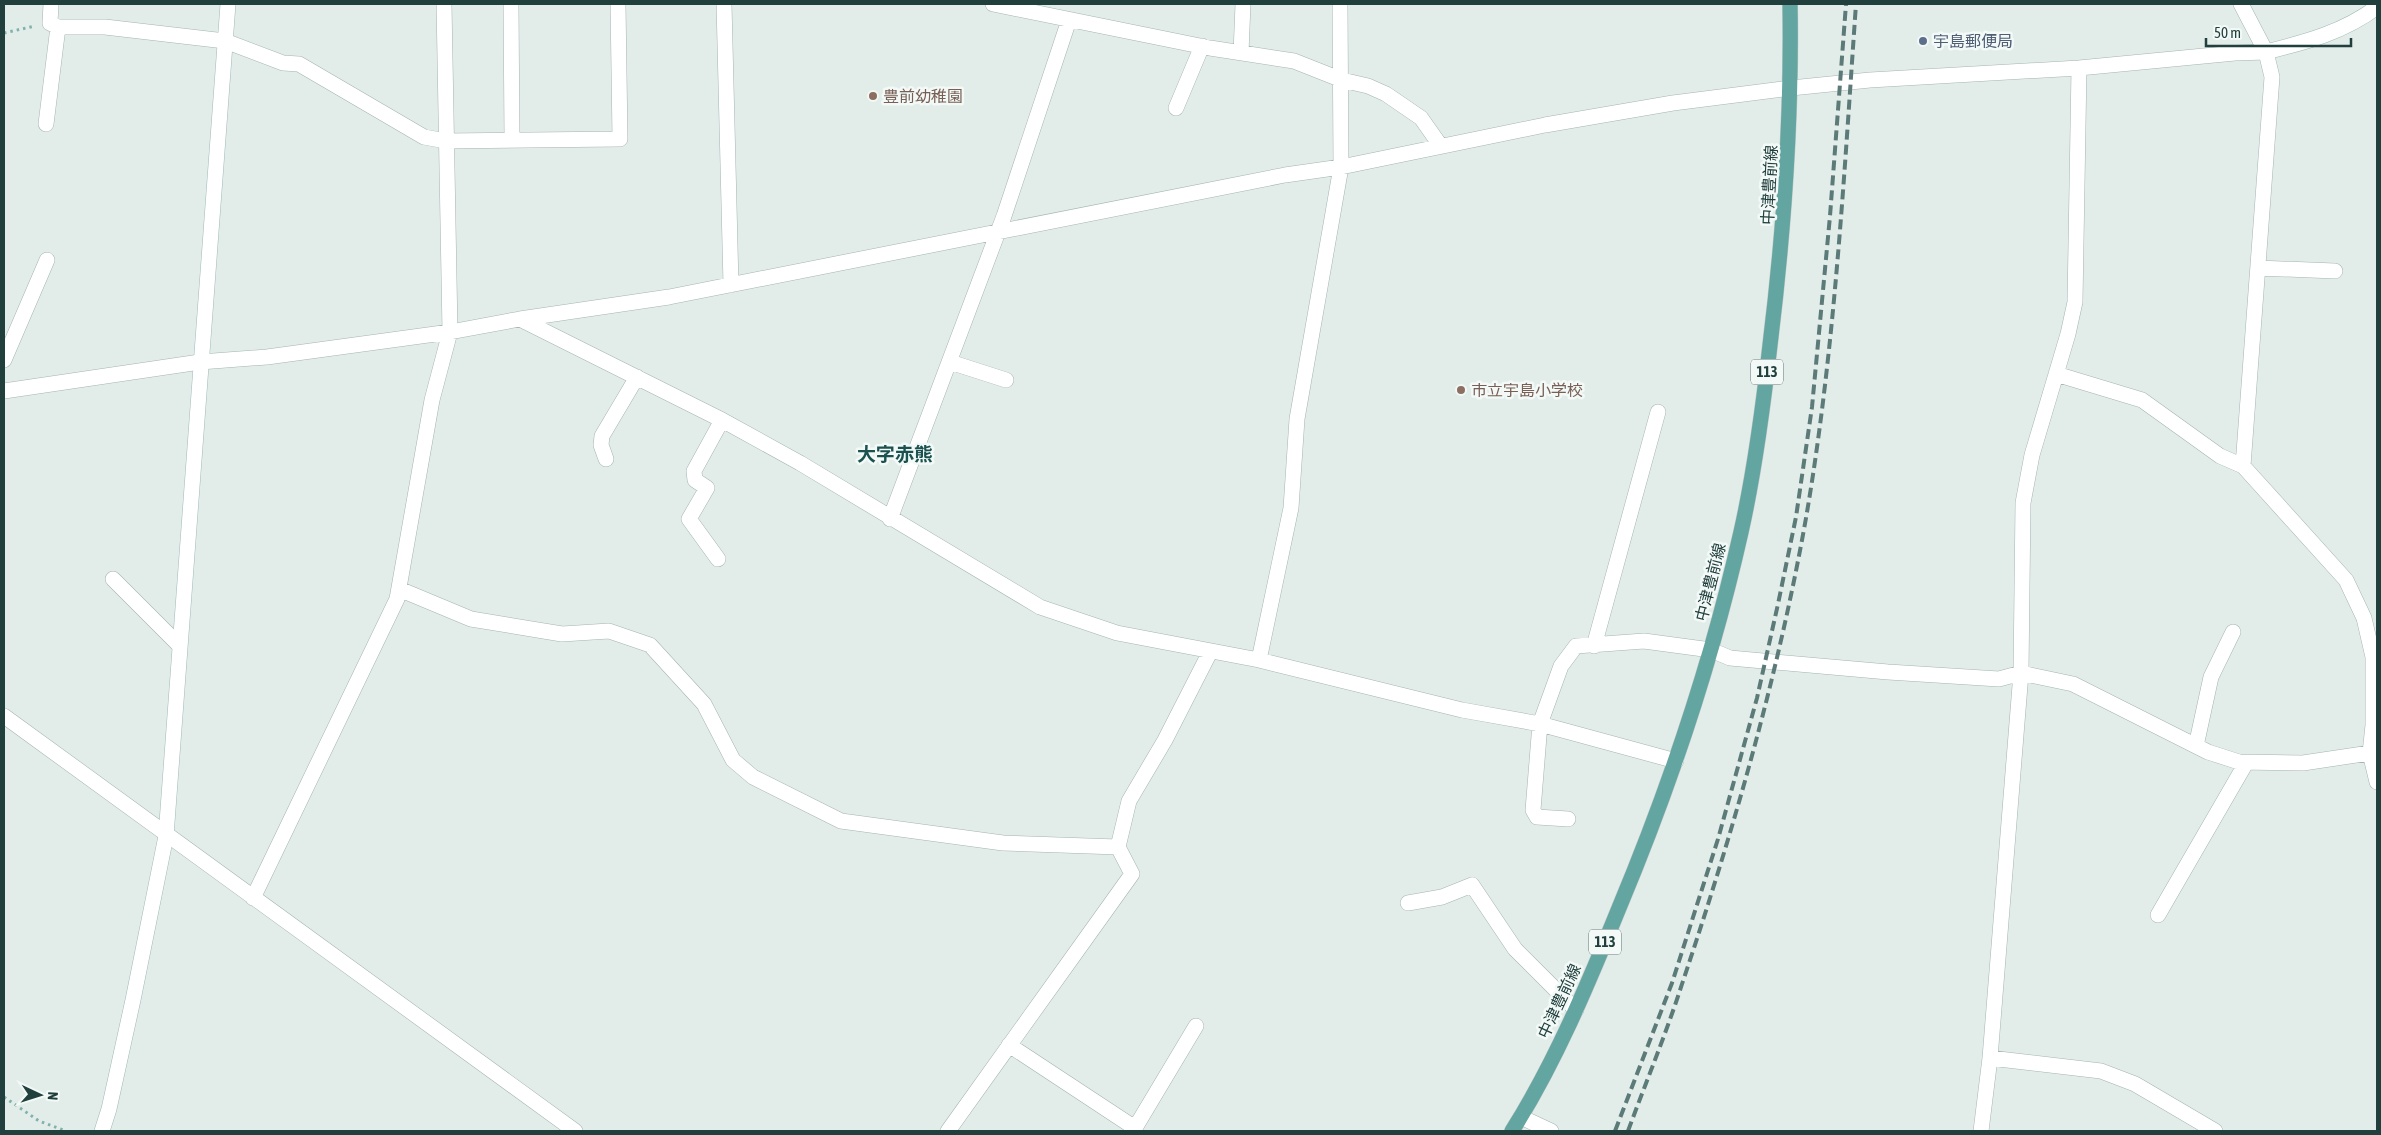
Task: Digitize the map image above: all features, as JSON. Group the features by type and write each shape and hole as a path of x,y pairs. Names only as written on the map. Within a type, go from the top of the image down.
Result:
{"main road":[{"name":"中津豊前線","path":"1512,1131 1576,1010 1635,870 1676,761 1711,650 1741,532 1760,434 1785,218 1792,88 1790,4"}],"street":[{"path":"46,124 54,25 52,4"},
{"path":"102,1131 109,1109 133,1000 166,836 228,4"},
{"path":"253,898 397,599 399,590 432,400 450,332 444,4"},
{"path":"511,4 512,140"},
{"path":"54,25 105,27 225,41 283,63 299,64 424,137 446,141 620,139 618,4"},
{"path":"724,4 731,285"},
{"path":"993,4 1202,46 1294,61 1342,80 1368,86 1405,105 1421,118 1440,145"},
{"path":"1241,53 1243,4"},
{"path":"1259,660 1291,508 1297,420 1341,167 1342,80 1340,4"},
{"path":"2241,4 2266,52 2272,78 2243,466"},
{"path":"4,392 200,362 267,357 450,332 520,319 669,297 996,234 1285,175 1341,167 1440,145 1674,103 1870,80 2079,68 2235,53 2266,52 2318,39 2362,19 2377,7"},
{"path":"890,519 950,362 1070,20"},
{"path":"1176,108 1202,46"},
{"path":"1981,1131 1990,1058 2021,673 2023,503 2032,454 2068,334 2075,302 2079,68"},
{"path":"4,360 47,260"},
{"path":"2258,268 2335,271"},
{"path":"520,319 722,420 800,463 890,519 1040,607 1117,634 1259,660 1462,710 1540,724 1676,761"},
{"path":"950,362 1006,380"},
{"path":"2056,374 2142,400 2220,456 2243,466 2346,580 2364,618 2373,657 2373,724 2370,753 2377,782"},
{"path":"606,459 601,445 602,436 637,377"},
{"path":"1594,646 1658,412"},
{"path":"718,559 689,519 706,488 695,480 694,471 722,420"},
{"path":"113,579 179,645"},
{"path":"399,590 471,619 562,634 609,631 650,646 704,704 733,760 753,777 841,821 1003,843 1118,847"},
{"path":"2196,746 2211,678 2233,632"},
{"path":"1568,819 1537,817 1533,810 1540,724 1561,666 1576,646 1644,641 1711,650 1730,658 1888,672 1999,678 2021,673 2073,684 2208,752 2246,763 2303,763 2370,753"},
{"path":"948,1131 1132,874 1118,847 1129,801 1165,740 1210,652"},
{"path":"4,716 166,836 574,1131"},
{"path":"2158,915 2246,763"},
{"path":"1408,903 1442,897 1472,885 1515,950 1576,1010"},
{"path":"1009,1045 1136,1130 1196,1026"},
{"path":"1990,1058 2101,1071 2135,1084 2215,1131"},
{"path":"1521,1117 1550,1131"}],"path":[{"path":"4,33 54,25"},
{"path":"4,1097 39,1121 66,1131"}],"railway":[{"path":"1615,1131 1672,983 1718,839 1757,698 1796,517 1812,407 1830,216 1846,4"},
{"path":"1628,1131 1676,1003 1719,869 1753,753 1795,577 1816,454 1831,326 1843,197 1856,4"}],"place":[{"name":"宇島郵便局","path":"1923,41"},
{"name":"豊前幼稚園","path":"873,96"},
{"name":"市立宇島小学校","path":"1461,390"}],"district":[{"name":"大字赤熊","path":"895,454"}]}
